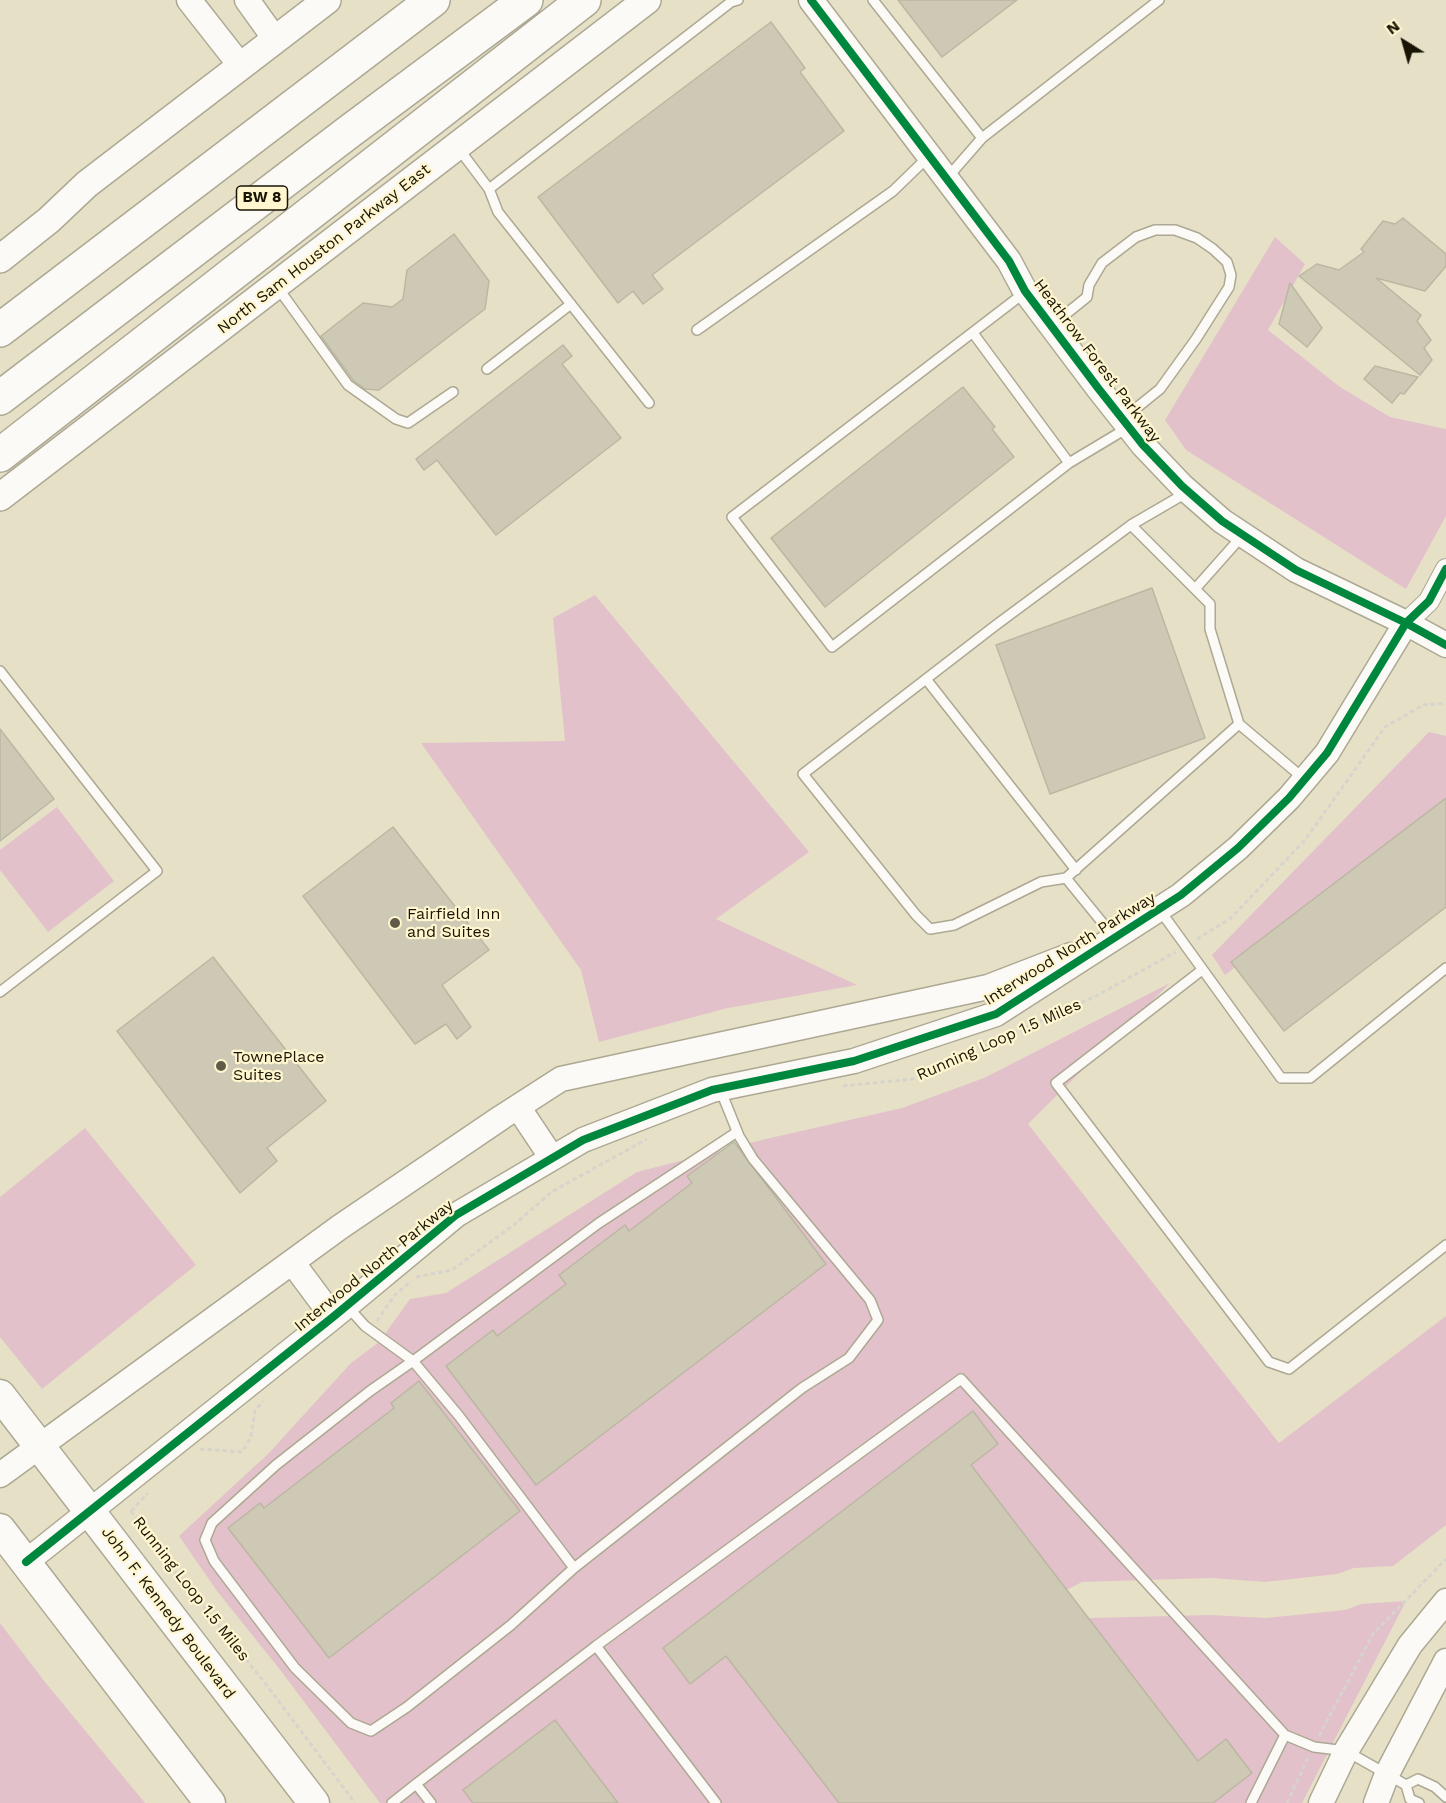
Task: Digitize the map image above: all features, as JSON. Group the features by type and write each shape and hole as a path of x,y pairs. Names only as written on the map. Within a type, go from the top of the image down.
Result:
{"highway":[{"path":"0,330 433,0"},
{"name":"BW 8","path":"0,398 526,0"},
{"path":"0,455 584,0"}],"main road":[{"path":"0,259 49,220 87,184 327,0"},
{"name":"North Sam Houston Parkway East","path":"0,497 647,0"},
{"name":"John F. Kennedy Boulevard","path":"0,1395 314,1803"},
{"path":"0,1529 210,1803"}],"street":[{"path":"189,0 240,65"},
{"path":"247,0 275,39"},
{"name":"Heathrow Forest Parkway","path":"811,0 1009,261 1026,291 1051,326 1143,445 1188,492 1222,521 1296,570 1446,645"},
{"name":"Interwood North Parkway","path":"26,1562 91,1512 456,1215 583,1140 720,1088 854,1061 996,1014 1181,895 1238,848 1289,798 1327,753 1406,623 1429,601 1446,569"},
{"name":"Interwood North Parkway","path":"0,1476 292,1262 561,1079 987,987 1115,938"},
{"path":"518,1107 552,1158"},
{"path":"292,1262 340,1311"},
{"path":"1321,1803 1346,1751 1410,1645 1446,1601"},
{"path":"1376,1803 1396,1779 1446,1661"}],"lane":[{"path":"489,189 731,2 738,0"},
{"path":"873,0 982,138"},
{"path":"946,178 982,138 1159,0"},
{"path":"458,147 489,189 498,212 649,404"},
{"path":"697,330 893,190 930,156"},
{"path":"1026,291 732,516 832,647 1069,463 1126,423 1161,389 1229,286 1231,275 1227,262 1197,238 1175,230 1155,230 1136,237 1102,262 1089,285 1087,297 1051,326"},
{"path":"277,286 348,385 396,419 408,423 453,392"},
{"path":"487,369 571,304"},
{"path":"973,333 1069,463"},
{"path":"1188,492 1131,525 803,774 916,915 930,929 954,925 1041,882 1066,878 1239,724"},
{"path":"1131,525 1210,604 1210,629 1239,724 1305,779"},
{"path":"1195,590 1243,535"},
{"path":"0,671 157,870 0,992"},
{"path":"926,679 1076,870"},
{"path":"1066,878 1115,938"},
{"path":"1159,909 1281,1078 1310,1078 1445,971"},
{"path":"1202,970 1056,1083 1269,1362 1289,1369 1446,1245"},
{"path":"720,1088 738,1132 753,1159 870,1300 878,1320 849,1358 802,1388 574,1568 511,1625 407,1707 371,1731 351,1723 295,1668 214,1562 205,1540 212,1523 276,1465 370,1391 599,1222 738,1132"},
{"path":"340,1311 413,1361 459,1416 574,1568"},
{"path":"392,1803 596,1646 962,1379 1285,1735 1314,1747 1346,1751 1396,1779 1410,1799 1419,1803"},
{"path":"596,1646 716,1803"},
{"path":"1251,1803 1285,1735"},
{"path":"1396,1779 1418,1779 1435,1787 1446,1797"},
{"path":"416,1784 431,1803"}],"path":[{"path":"365,1326 377,1322 394,1296 418,1275 452,1270 515,1224 553,1191 647,1139"},
{"path":"197,1449 242,1452 251,1437 255,1411 268,1394"},
{"path":"1287,1803 1373,1634 1446,1559"}],"shaded area":[{"path":"1275,237 1305,264 1268,330 1340,387 1390,417 1446,429 1446,516 1406,589 1186,450 1165,420"},
{"path":"595,595 809,852 716,919 857,985 728,1008 599,1042 581,970 421,743 565,741 553,618"},
{"path":"1429,732 1446,736 1446,807 1225,975 1212,955"},
{"path":"57,807 114,881 48,932 0,870 0,850"},
{"path":"1170,983 1028,1124 1279,1443 1446,1316 1446,1525 1393,1566 1354,1568 1337,1574 1265,1582 1212,1578 1082,1582 1024,1612 1094,1803 380,1803 281,1671 217,1591 179,1536 268,1454 351,1363 379,1342 410,1299 446,1293 637,1172 902,1108 984,1078"},
{"path":"85,1128 196,1265 42,1389 0,1337 0,1197"},
{"path":"1406,1601 1302,1803 1144,1803 1049,1640 1091,1618 1211,1615 1266,1618 1345,1610 1361,1604"},
{"path":"0,1623 45,1682 145,1803 0,1803"}],"building":[{"path":"898,0 1017,0 942,57"},
{"path":"771,22 805,68 800,72 844,131 652,275 663,289 643,304 633,291 618,303 538,197"},
{"path":"1403,218 1446,254 1446,266 1425,291 1376,278 1421,315 1417,321 1431,340 1424,348 1432,360 1420,375 1299,276 1317,264 1339,270 1364,252 1361,249 1383,221 1395,224"},
{"path":"454,234 489,281 485,309 379,390 365,389 353,380 321,336 363,303 392,307 403,299 407,270"},
{"path":"1290,283 1322,328 1307,347 1279,324"},
{"path":"563,345 572,356 562,364 621,438 496,535 437,460 424,470 416,459"},
{"path":"1375,366 1418,377 1404,394 1400,393 1392,403 1364,379"},
{"path":"963,387 995,427 992,429 1014,457 825,607 771,538"},
{"path":"1152,588 1205,738 1050,794 996,645"},
{"path":"0,729 54,799 0,841"},
{"path":"1446,798 1446,907 1284,1031 1231,962"},
{"name":"Fairfield Inn and Suites","path":"393,827 489,950 442,985 471,1027 457,1039 446,1024 415,1044 303,896"},
{"name":"TownePlace Suites","path":"213,957 326,1101 267,1148 277,1161 240,1193 117,1031"},
{"path":"734,1142 826,1264 536,1485 446,1366 493,1330 497,1336 566,1284 559,1275 625,1225 629,1231 692,1183 687,1176"},
{"path":"419,1381 520,1511 329,1658 228,1528 260,1503 264,1508 394,1408 391,1403"},
{"path":"973,1411 998,1444 971,1465 1198,1761 1226,1739 1252,1773 1213,1803 839,1803 726,1656 690,1684 663,1648"},
{"path":"555,1720 618,1803 473,1803 463,1790"}],"cycle path":[{"path":"811,0 1009,261 1025,291 1098,388 1143,445 1182,486 1222,521 1296,570 1446,645"},
{"path":"26,1562 333,1317 456,1215 583,1140 712,1090 854,1061 996,1014 1181,895 1238,848 1289,798 1327,753 1406,623 1429,601 1446,569"}],"place":[{"name":"Fairfield Inn and Suites","path":"395,923"},
{"name":"TownePlace Suites","path":"221,1066"}]}
